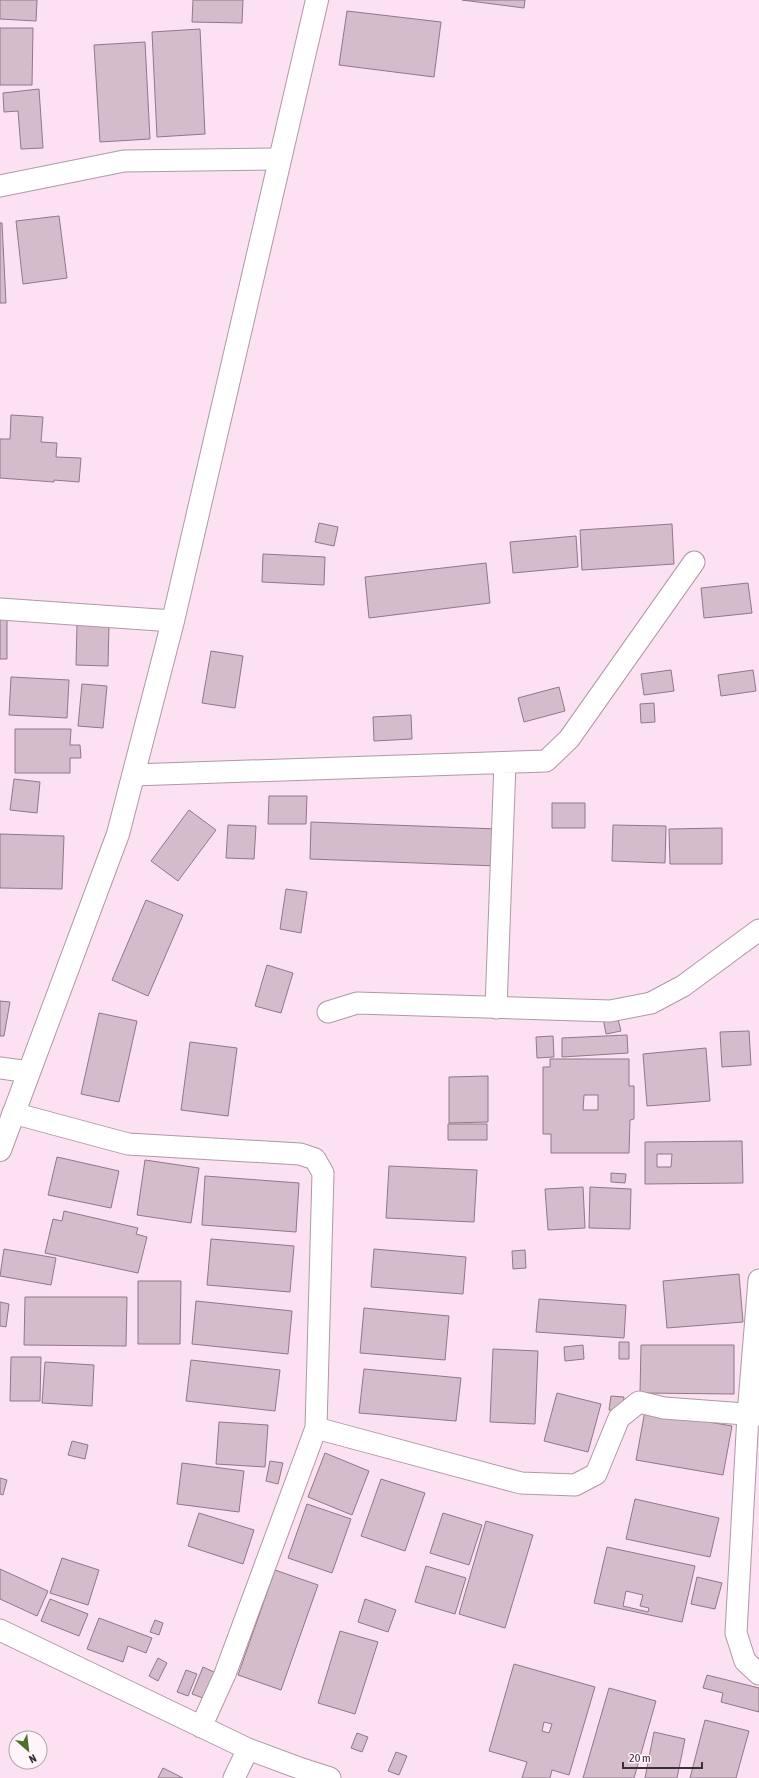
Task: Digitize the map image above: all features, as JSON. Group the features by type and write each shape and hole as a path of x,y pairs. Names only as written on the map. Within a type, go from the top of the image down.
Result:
{"street":[{"path":"0,1150 118,834 173,621 317,0"},
{"path":"0,186 124,161 280,159"},
{"path":"133,775 546,761 569,738 694,562"},
{"path":"0,609 173,621"},
{"path":"496,1008 505,763"},
{"path":"328,1012 357,1004 610,1011 651,1003 683,986 759,930"},
{"path":"0,1068 29,1072"},
{"path":"13,1113 128,1144 300,1154 315,1159 323,1173 316,1428 225,1674 201,1727"},
{"path":"759,1280 754,1415 736,1633 745,1661 759,1674"},
{"path":"316,1428 521,1483 575,1485 596,1474 619,1418 639,1402 664,1408 754,1415"},
{"path":"0,1630 248,1749 330,1778"},
{"path":"234,1778 248,1749"}],"building":[{"path":"0,0 37,0 36,21 0,19"},
{"path":"193,0 243,0 242,23 192,22"},
{"path":"462,0 525,0 524,8"},
{"path":"347,11 441,22 434,77 339,65"},
{"path":"0,28 33,28 32,85 0,85"},
{"path":"200,29 205,134 157,137 152,32"},
{"path":"145,42 150,139 100,142 94,45"},
{"path":"39,89 43,148 21,149 18,111 4,112 3,93"},
{"path":"59,216 67,278 23,284 16,221"},
{"path":"0,223 2,223 6,303 0,303"},
{"path":"11,415 43,417 41,442 57,443 56,457 81,458 79,482 54,480 54,482 0,478 0,439 10,439"},
{"path":"319,523 338,527 334,546 315,542"},
{"path":"672,524 674,564 582,570 580,530"},
{"path":"576,536 578,567 513,573 510,542"},
{"path":"263,554 325,557 324,585 262,582"},
{"path":"486,563 490,603 369,618 365,577"},
{"path":"748,583 752,613 704,618 701,588"},
{"path":"0,611 7,611 7,659 0,659"},
{"path":"77,624 109,625 108,666 76,665"},
{"path":"211,651 243,656 235,708 202,703"},
{"path":"671,670 674,691 644,695 641,674"},
{"path":"753,670 756,691 721,696 718,675"},
{"path":"11,677 69,680 67,718 9,715"},
{"path":"82,684 107,686 103,728 78,726"},
{"path":"559,687 565,711 524,722 518,698"},
{"path":"654,703 655,722 641,723 640,704"},
{"path":"411,715 412,739 374,741 373,717"},
{"path":"15,729 71,729 70,745 80,745 81,758 70,758 70,773 15,773"},
{"path":"14,779 40,782 37,813 10,810"},
{"path":"269,796 307,796 306,824 268,824"},
{"path":"552,803 585,803 585,828 552,828"},
{"path":"189,810 216,830 178,881 151,861"},
{"path":"311,822 498,829 497,866 310,859"},
{"path":"228,825 256,826 254,859 226,858"},
{"path":"613,825 666,826 665,863 612,861"},
{"path":"722,828 722,864 670,864 669,829"},
{"path":"0,834 64,836 62,889 0,888"},
{"path":"286,889 307,892 301,933 280,929"},
{"path":"146,900 183,915 148,996 112,980"},
{"path":"267,965 293,973 281,1013 255,1006"},
{"path":"0,1001 10,1002 4,1036 0,1036"},
{"path":"99,1013 137,1021 119,1102 81,1094"},
{"path":"617,1015 621,1031 606,1034 603,1018"},
{"path":"749,1031 751,1065 722,1067 720,1032"},
{"path":"627,1035 628,1053 562,1057 562,1038"},
{"path":"553,1036 554,1057 537,1058 536,1037"},
{"path":"190,1042 237,1048 228,1116 181,1110"},
{"path":"706,1048 710,1101 647,1106 643,1054"},
{"path":"550,1059 629,1059 629,1086 634,1086 634,1119 630,1120 629,1153 551,1153 551,1134 543,1134 543,1067 550,1067","holes":["584,1095 598,1095 598,1110 583,1110"]},
{"path":"488,1076 488,1122 449,1123 449,1077"},
{"path":"448,1124 487,1124 487,1140 448,1140"},
{"path":"742,1141 743,1183 645,1184 645,1142","holes":["657,1154 672,1154 671,1167 657,1167"]},
{"path":"57,1157 119,1171 111,1208 48,1195"},
{"path":"145,1160 199,1168 191,1223 137,1215"},
{"path":"389,1166 477,1170 474,1222 386,1218"},
{"path":"611,1173 626,1174 625,1183 611,1182"},
{"path":"205,1176 299,1183 296,1232 202,1225"},
{"path":"583,1187 585,1228 548,1230 545,1189"},
{"path":"590,1187 631,1189 630,1229 589,1228"},
{"path":"64,1211 138,1228 136,1234 147,1237 138,1273 45,1253 53,1219 62,1221"},
{"path":"211,1239 294,1246 290,1292 207,1285"},
{"path":"4,1249 56,1258 51,1285 0,1276"},
{"path":"374,1249 466,1257 463,1294 371,1287"},
{"path":"525,1250 526,1268 513,1269 512,1251"},
{"path":"739,1274 743,1322 667,1328 663,1281"},
{"path":"138,1281 181,1281 180,1344 138,1344"},
{"path":"25,1297 127,1297 126,1346 24,1345"},
{"path":"539,1299 626,1305 624,1338 536,1332"},
{"path":"196,1301 292,1311 288,1354 192,1344"},
{"path":"0,1302 9,1304 6,1327 0,1326"},
{"path":"364,1308 449,1316 445,1360 360,1353"},
{"path":"619,1342 629,1342 629,1359 619,1359"},
{"path":"583,1345 584,1359 565,1361 564,1347"},
{"path":"641,1345 734,1345 734,1394 640,1393"},
{"path":"493,1349 538,1351 535,1424 490,1422"},
{"path":"11,1357 41,1357 40,1401 10,1401"},
{"path":"191,1360 280,1370 275,1411 186,1401"},
{"path":"45,1362 94,1365 92,1406 42,1403"},
{"path":"364,1369 461,1378 456,1421 359,1413"},
{"path":"557,1393 601,1404 588,1452 544,1441"},
{"path":"611,1396 624,1397 622,1411 609,1410"},
{"path":"645,1411 732,1426 723,1475 636,1460"},
{"path":"219,1422 268,1425 265,1467 216,1464"},
{"path":"72,1441 88,1445 85,1459 68,1455"},
{"path":"325,1453 369,1471 352,1515 308,1497"},
{"path":"270,1461 283,1463 278,1484 266,1481"},
{"path":"182,1463 244,1471 239,1512 177,1504"},
{"path":"0,1478 7,1480 3,1495 0,1494"},
{"path":"381,1479 425,1493 405,1551 361,1536"},
{"path":"635,1499 719,1518 710,1557 626,1539"},
{"path":"307,1504 351,1519 332,1573 288,1558"},
{"path":"199,1513 254,1530 243,1564 188,1546"},
{"path":"443,1513 482,1525 469,1565 430,1553"},
{"path":"486,1521 533,1535 505,1628 459,1614"},
{"path":"607,1547 695,1566 682,1622 594,1603","holes":["626,1591 643,1595 640,1606 649,1608 648,1612 623,1606"]},
{"path":"62,1558 99,1570 88,1605 50,1593"},
{"path":"426,1566 466,1578 455,1614 415,1602"},
{"path":"0,1569 48,1591 37,1616 0,1599"},
{"path":"275,1570 318,1585 281,1690 238,1675"},
{"path":"697,1577 722,1583 715,1609 691,1604"},
{"path":"50,1599 88,1614 79,1636 41,1621"},
{"path":"365,1599 396,1610 388,1632 358,1622"},
{"path":"99,1618 152,1638 146,1653 128,1646 123,1662 87,1649"},
{"path":"155,1620 163,1623 159,1635 150,1632"},
{"path":"340,1631 378,1642 355,1714 318,1703"},
{"path":"158,1658 167,1663 158,1681 149,1676"},
{"path":"514,1664 595,1687 569,1775 552,1770 550,1778 522,1778 527,1762 489,1751","holes":["544,1722 552,1724 549,1733 542,1731"]},
{"path":"203,1667 214,1672 203,1698 192,1694"},
{"path":"186,1670 197,1674 188,1696 177,1692"},
{"path":"707,1675 759,1688 759,1712 721,1702 723,1693 703,1688"},
{"path":"609,1688 656,1701 634,1778 583,1778"},
{"path":"705,1720 749,1731 736,1778 690,1778"},
{"path":"654,1732 685,1739 677,1778 645,1778"},
{"path":"357,1733 368,1737 362,1752 351,1748"},
{"path":"396,1752 407,1756 399,1775 388,1771"},
{"path":"163,1768 183,1778 158,1778"}]}
